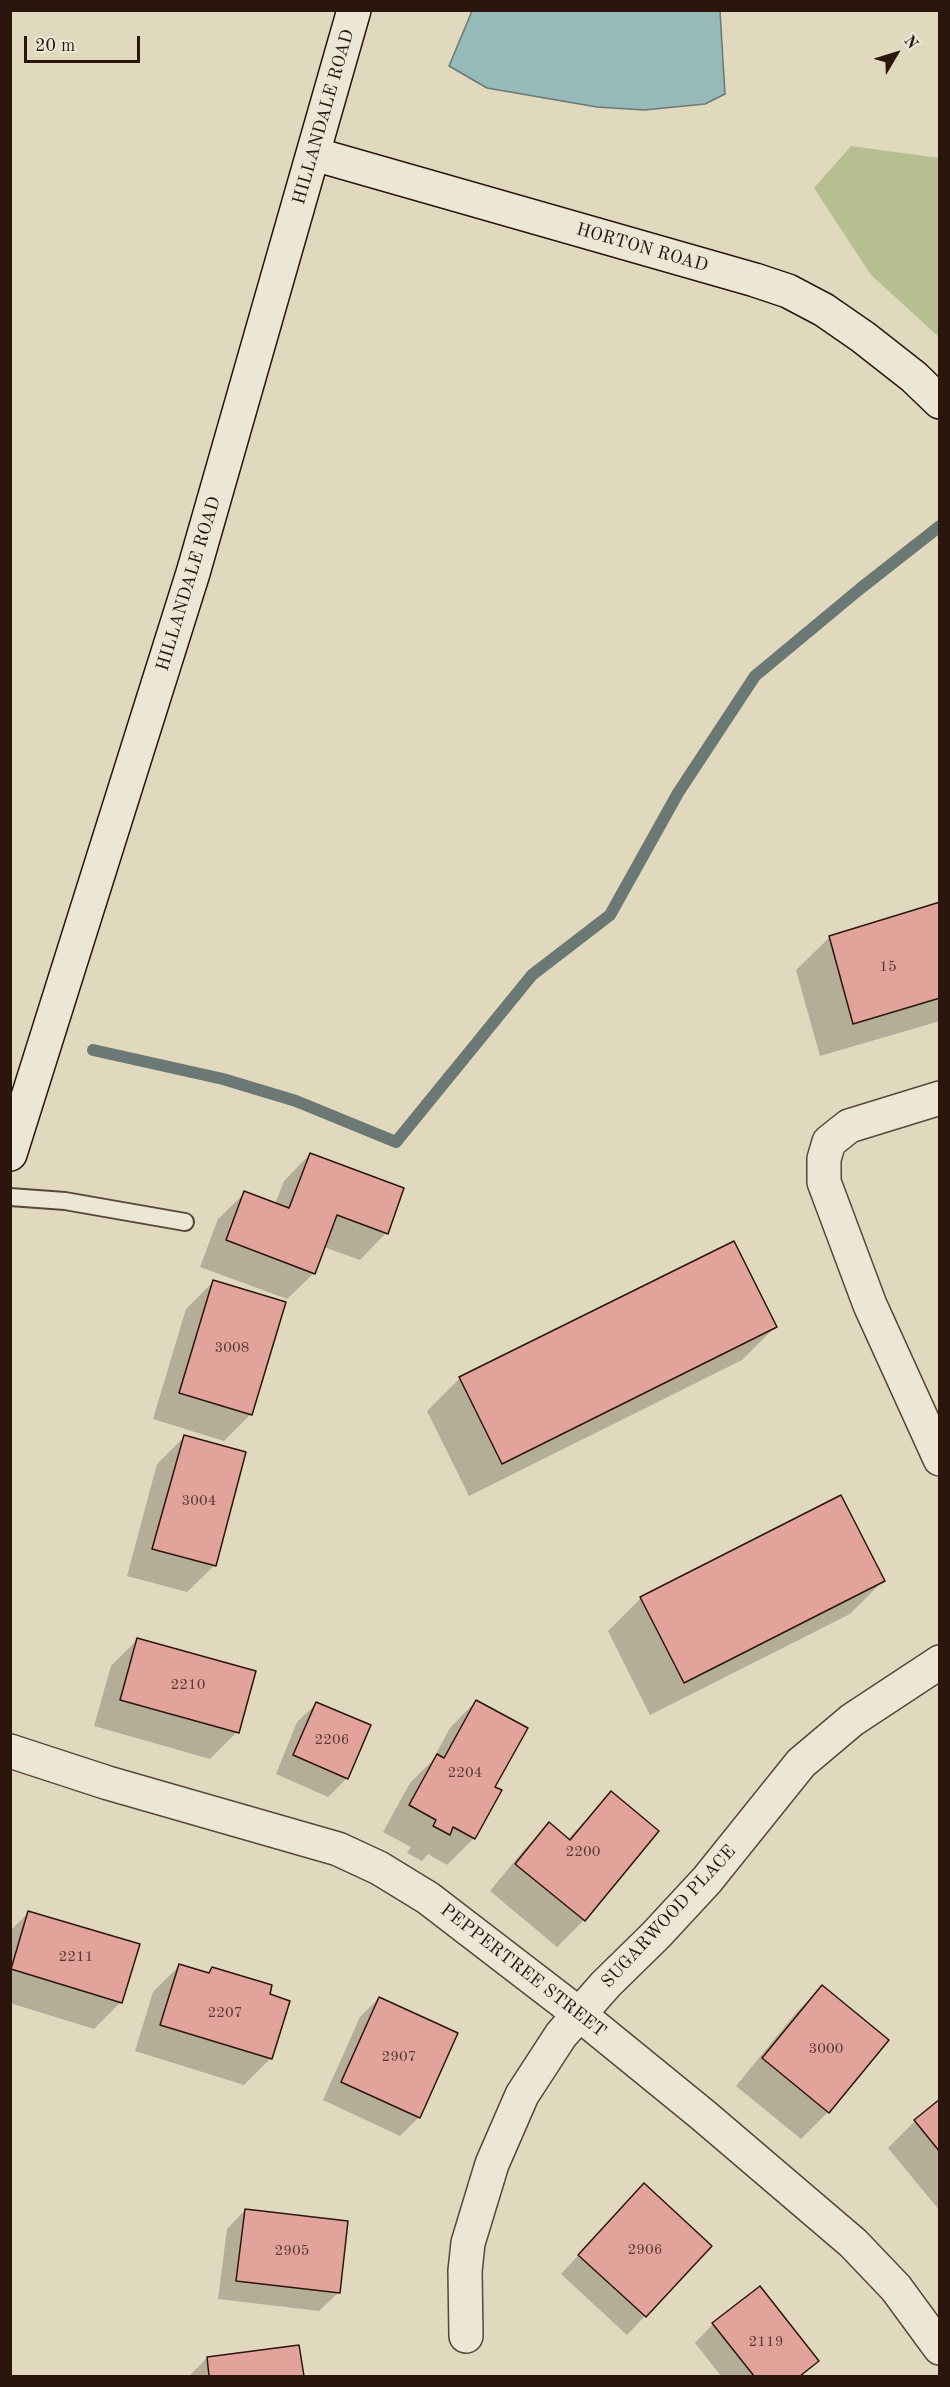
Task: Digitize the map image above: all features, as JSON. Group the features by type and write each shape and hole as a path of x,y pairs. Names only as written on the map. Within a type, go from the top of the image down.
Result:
{"street":[{"name":"HILLANDALE ROAD","path":"10,1154 190,584 354,10"},
{"name":"HORTON ROAD","path":"314,153 788,291 824,310 863,337 914,377 939,402"},
{"path":"939,1098 849,1126 830,1142 824,1159 824,1182 870,1305 939,1459"},
{"name":"SUGARWOOD PLACE","path":"466,2336 465,2271 468,2242 492,2164 522,2095 561,2035 707,1880 801,1763 852,1720 939,1662"},
{"name":"PEPPERTREE STREET","path":"10,1751 108,1783 338,1849 379,1868 428,1898 579,2014 712,2122 853,2242 897,2289 939,2348"}],"lane":[{"path":"10,1197 65,1201 185,1222"}],"green space":[{"path":"851,146 939,158 939,337 871,275 814,188"}],"water":[{"path":"472,11 720,11 725,94 705,104 644,110 597,107 487,88 449,66"}],"building":[{"path":"940,902 940,998 853,1024 829,936"},
{"path":"310,1153 404,1188 388,1234 337,1215 315,1274 226,1240 244,1191 289,1208"},
{"path":"734,1241 777,1327 502,1464 459,1377"},
{"path":"213,1280 286,1302 252,1415 179,1393"},
{"path":"184,1435 246,1452 216,1566 152,1549"},
{"path":"841,1495 885,1581 684,1683 640,1597"},
{"path":"137,1638 256,1671 239,1733 120,1700"},
{"path":"476,1700 528,1728 495,1787 502,1790 475,1839 453,1827 450,1835 433,1826 436,1820 409,1805 437,1754 444,1758"},
{"path":"316,1702 371,1725 348,1779 293,1755"},
{"path":"611,1791 659,1831 585,1921 515,1864 549,1822 570,1840"},
{"path":"28,1911 140,1944 122,2003 11,1969"},
{"path":"179,1964 209,1973 212,1967 272,1985 270,1994 290,2001 272,2059 160,2025"},
{"path":"822,1985 889,2040 829,2113 762,2058"},
{"path":"379,1997 458,2033 420,2118 341,2082"},
{"path":"940,2099 940,2152 914,2120"},
{"path":"644,2183 712,2246 646,2317 578,2255"},
{"path":"245,2209 348,2221 340,2293 236,2281"},
{"path":"760,2286 819,2361 800,2376 754,2376 712,2323"},
{"path":"299,2345 304,2376 209,2376 207,2357"}],"waterway":[{"path":"93,1050 223,1079 296,1101 396,1142 532,975 610,915 678,793 755,676 940,526"}]}
